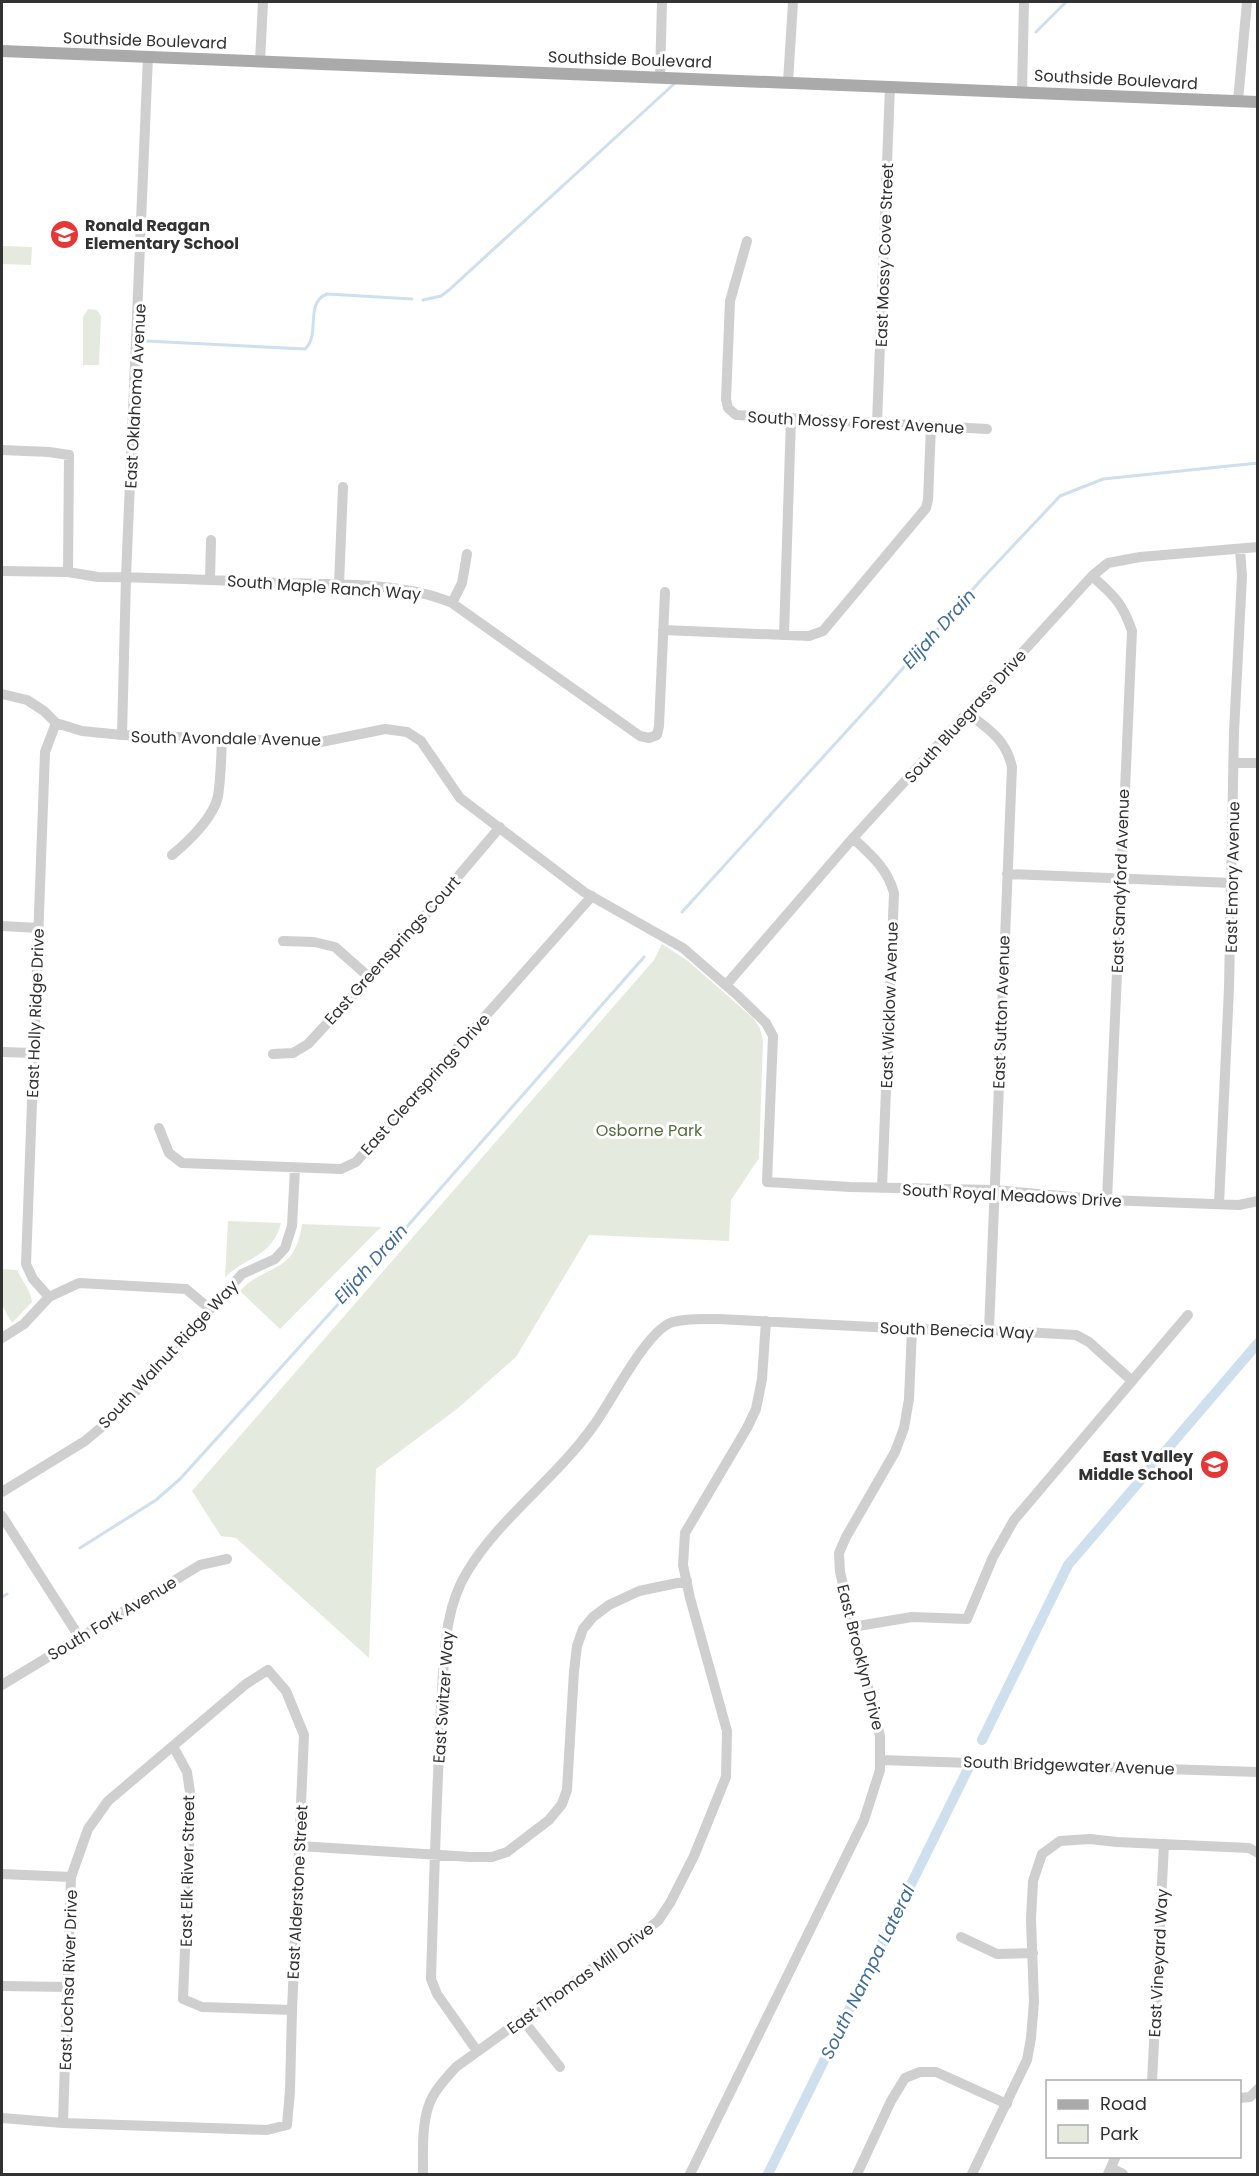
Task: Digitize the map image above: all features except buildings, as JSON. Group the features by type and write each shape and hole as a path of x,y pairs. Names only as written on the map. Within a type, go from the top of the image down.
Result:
{"main road":[{"name":"Southside Boulevard","path":"2,51 1257,102"}],"street":[{"path":"260,61 263,2"},
{"path":"660,77 662,2"},
{"path":"788,82 793,2"},
{"path":"1022,91 1024,2"},
{"path":"1238,101 1247,2"},
{"name":"East Oklahoma Avenue","path":"122,735 126,577 148,56"},
{"name":"East Mossy Cove Street","path":"877,423 890,86"},
{"name":"South Mossy Forest Avenue","path":"747,241 730,301 726,399 728,408 736,415 987,429"},
{"path":"784,635 791,418"},
{"path":"665,592 663,630 809,636 823,631 926,508 931,426"},
{"path":"2,450 69,455 68,572"},
{"path":"339,585 343,487"},
{"path":"210,580 211,540"},
{"name":"South Bluegrass Drive","path":"726,985 853,838 1092,576 1108,563 1257,547"},
{"name":"East Emory Avenue","path":"1219,1204 1232,883 1234,732 1242,576 1240,549"},
{"path":"452,603 462,583 467,554"},
{"name":"South Maple Ranch Way","path":"2,571 68,572 98,577 339,585 416,590 452,603 640,736 649,738 657,735 659,726 663,630"},
{"name":"East Sandyford Avenue","path":"1092,576 1114,596 1125,610 1132,631 1107,1200"},
{"name":"South Avondale Avenue","path":"2,694 27,700 44,711 56,723 82,731 222,740 321,742 385,729 406,732 421,741 460,798 592,896 683,948 766,1023 772,1036 767,1182"},
{"name":"East Sutton Avenue","path":"967,713 993,731 1009,752 1012,766 989,1330"},
{"name":"East Holly Ridge Drive","path":"49,1297 33,1279 26,1263 45,752 56,723"},
{"path":"172,855 184,846 204,822 218,798 222,740"},
{"path":"1234,763 1257,764"},
{"name":"East Greensprings Court","path":"273,1054 293,1053 308,1044 370,978 500,827"},
{"name":"East Wicklow Avenue","path":"853,838 880,863 890,878 894,893 882,1188"},
{"path":"1007,874 1232,883"},
{"name":"East Clearsprings Drive","path":"159,1128 169,1153 182,1163 341,1169 356,1162 592,896"},
{"path":"2,926 38,928"},
{"path":"283,941 314,942 334,947 370,978"},
{"path":"2,1052 34,1053"},
{"name":"South Walnut Ridge Way","path":"2,1492 85,1441 110,1420 242,1274 275,1259 285,1248 292,1226 295,1168"},
{"name":"South Royal Meadows Drive","path":"767,1182 882,1188 994,1190 1107,1200 1239,1205 1257,1201"},
{"path":"2,1338 24,1324 49,1297 78,1283 186,1289 210,1309"},
{"path":"852,1627 912,1617 966,1619 993,1557 1014,1520 1188,1315"},
{"name":"East Switzer Way","path":"477,2051 437,1994 431,1979 445,1636 451,1608 467,1572 498,1529 572,1456 618,1390 642,1350 658,1330 671,1322 687,1319 766,1321"},
{"name":"South Benecia Way","path":"766,1321 1076,1335 1089,1342 1131,1380"},
{"name":"East Thomas Mill Drive","path":"423,2175 424,2131 431,2098 440,2084 456,2067 477,2051 658,1921 670,1904 694,1856 726,1777 727,1731 683,1564 685,1533 756,1409 762,1379 766,1321"},
{"name":"East Brooklyn Drive","path":"690,2175 864,1820 880,1770 880,1736 852,1627 840,1572 839,1553 861,1509 895,1452 904,1428 909,1399 912,1329"},
{"path":"2,1516 80,1638"},
{"name":"South Fork Avenue","path":"2,1685 200,1565 227,1559"},
{"path":"300,1846 435,1856 492,1857 507,1851 549,1820 562,1804 567,1790 574,1671 577,1646 583,1629 592,1617 609,1605 639,1591 687,1581"},
{"name":"East Lochsa River Drive","path":"63,2123 71,1877 88,1829 108,1801 246,1684 268,1670"},
{"name":"East Alderstone Street","path":"63,2123 267,2130 287,2125 304,1735 286,1691 268,1670"},
{"name":"East Elk River Street","path":"173,1746 187,1772 191,1799 183,1999 202,2007 292,2010"},
{"name":"South Bridgewater Avenue","path":"880,1760 1257,1772"},
{"path":"972,2175 1027,2060 1034,2002 1031,1918 1033,1881 1042,1854 1060,1841 1090,1839 1249,1848 1257,1853"},
{"name":"East Vineyard Way","path":"1152,2080 1164,1844"},
{"path":"2,1874 71,1877"},
{"path":"961,1937 997,1954 1033,1953"},
{"path":"2,1986 68,1987"},
{"path":"522,2019 560,2067"},
{"path":"856,2175 891,2101 905,2078 920,2072 936,2072 1007,2104"},
{"path":"1241,2098 1250,2097 1257,2089"},
{"path":"2,2118 63,2123"},
{"path":"1109,2171 1123,2175"}],"green space":[{"path":"2,246 32,247 31,265 2,264"},
{"path":"88,309 97,310 101,316 99,365 83,365 83,317"},
{"name":"Osborne Park","path":"662,944 688,961 753,1018 760,1028 763,1041 759,1158 731,1200 729,1241 589,1235 516,1357 457,1409 376,1469 369,1658 236,1538 221,1536 192,1491 654,960"},
{"path":"228,1221 281,1223 272,1243 266,1249 225,1277"},
{"path":"302,1224 381,1227 280,1329 240,1291 259,1276 286,1261 298,1241"},
{"path":"2,1269 17,1270 32,1302 12,1323 2,1305"}],"waterway":[{"path":"1036,32 1066,2"},
{"path":"423,300 441,296 449,290 675,83"},
{"path":"146,341 305,349 312,336 316,304 327,294 412,299"},
{"name":"Elijah Drain","path":"682,912 981,580 1060,496 1103,479 1258,463"},
{"name":"Elijah Drain","path":"80,1548 156,1500 180,1479 360,1280 644,957"},
{"name":"South Nampa Lateral","path":"982,1740 1068,1565 1258,1343"},
{"name":"Elijah Drain","path":"2,1597 7,1594"},
{"name":"South Nampa Lateral","path":"768,2174 968,1769"}],"place":[{"name":"Ronald Reagan Elementary School","path":"64,234"},
{"name":"East Valley Middle School","path":"1214,1465"}]}
